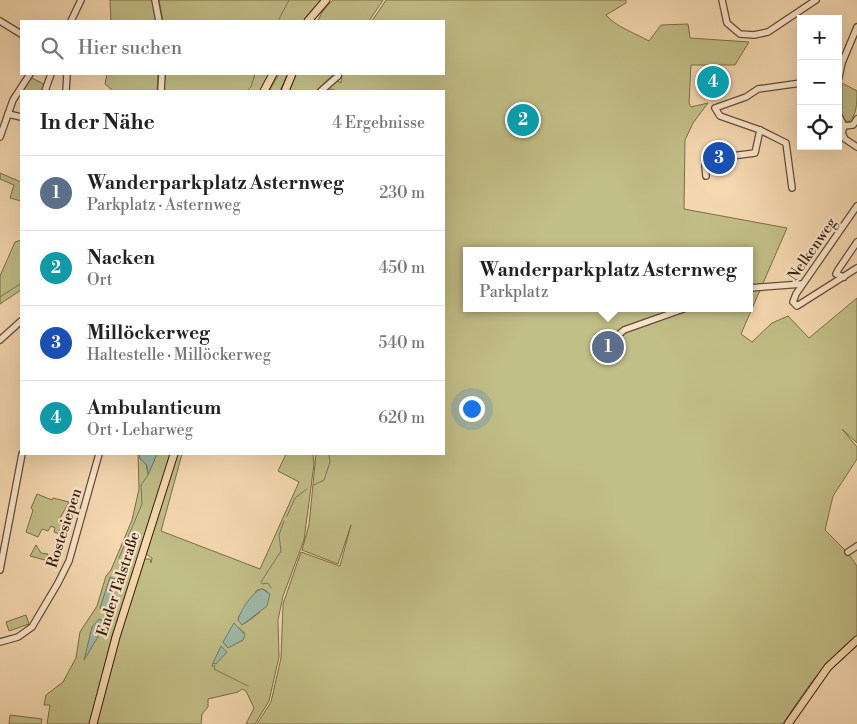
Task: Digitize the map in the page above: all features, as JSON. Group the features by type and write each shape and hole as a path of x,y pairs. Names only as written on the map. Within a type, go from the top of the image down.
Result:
{"main road":[{"path":"311,19 326,0"},
{"path":"265,90 272,75"},
{"path":"285,90 292,75"},
{"name":"Ender Talstraße","path":"93,724 116,637 174,455"},
{"path":"788,724 823,672 857,640"}],"street":[{"path":"71,20 81,0"},
{"path":"155,0 160,20"},
{"path":"722,0 727,23 740,34 754,35 768,32 816,0"},
{"path":"0,21 20,33"},
{"path":"842,63 850,48 852,37 857,27"},
{"path":"850,48 857,52"},
{"path":"0,137 13,100 29,75"},
{"path":"44,90 51,75"},
{"path":"66,90 67,75"},
{"path":"161,90 162,75"},
{"path":"323,90 338,76"},
{"path":"792,188 788,145 760,130 720,116 715,108 746,97 758,89 797,84"},
{"path":"8,114 20,117"},
{"path":"844,126 852,125 857,119"},
{"path":"842,122 844,126 842,133 845,139 857,147"},
{"path":"706,176 705,166 708,159 755,153 760,130"},
{"name":"Nelkenweg","path":"844,277 797,306 793,302 802,284 857,206"},
{"path":"857,242 836,274 844,277 857,268"},
{"path":"753,288 802,284"},
{"path":"601,350 624,330 675,312"},
{"path":"0,340 20,322"},
{"path":"0,570 22,455"},
{"name":"Rostesiepen","path":"0,642 18,637 32,627 58,583 69,561 99,455"},
{"path":"848,552 857,546"}],"shaded area":[{"path":"110,0 152,0 156,20 111,20"},
{"path":"159,0 322,0 306,20 163,20"},
{"path":"333,0 383,0 370,20 318,20 322,12"},
{"path":"386,0 626,0 626,3 606,15 620,26 649,41 661,25 688,24 690,38 749,42 735,65 691,65 689,103 691,107 708,103 693,123 685,140 684,209 787,228 753,306 753,247 463,247 463,312 751,312 741,334 752,342 772,323 788,316 809,338 857,298 857,443 842,429 857,447 857,459 833,496 825,530 847,552 857,566 857,636 835,655 816,676 783,724 257,724 271,702 281,658 283,604 301,552 340,566 351,525 338,564 302,550 309,525 316,455 445,455 445,90 326,90 336,80 341,83 342,75 445,75 445,20 373,20"},
{"path":"107,75 158,75 157,90 112,90 105,84"},
{"path":"165,75 270,75 263,90 164,90"},
{"path":"278,75 288,75 280,90 270,90"},
{"path":"296,75 333,75 317,90 288,90"},
{"path":"30,77 42,83 45,87 44,90 23,90"},
{"path":"842,83 857,91 855,113 848,122 842,118"},
{"path":"0,173 20,182 20,201 10,198 14,185 0,179"},
{"path":"20,240 20,291 0,304 0,276 15,242"},
{"path":"138,455 146,463 148,474 157,455 171,455 112,636 90,724 47,724 50,705 44,705 46,695 63,682 76,658 80,632 97,606 106,576 111,570 132,520 139,489"},
{"path":"139,455 157,455 148,475 147,465 140,459"},
{"path":"177,455 182,455 161,531 260,569 299,482 278,471 286,455 313,455 314,464 304,540 283,596 278,620 279,657 269,701 255,724 246,724 254,708 246,691 242,689 238,692 208,699 208,707 202,714 201,724 96,724 143,559 150,559 151,563 152,558 145,553","holes":["257,590 267,591 259,613 244,624 238,618","234,624 244,632 243,640 237,643 231,630"]},
{"path":"37,494 52,500 53,498 69,502 59,520 62,521 59,534 54,532 55,528 51,526 48,531 42,529 38,537 26,532 33,510 31,508"},
{"path":"36,545 41,553 48,554 45,560 30,556"},
{"path":"110,577 115,579 114,598 109,611 105,613 100,608"},
{"path":"262,589 270,594 267,606 242,625 238,620 241,612 251,597"},
{"path":"26,615 29,624 9,631 6,622"},
{"path":"99,619 103,621 101,632 84,660 92,627"},
{"path":"234,623 245,635 243,640 228,648 223,642"},
{"path":"221,646 227,652 216,664 213,663"},
{"path":"10,715 42,719 41,724 9,724"}],"waterway":[{"path":"279,20 289,0"},
{"path":"248,90 251,87 255,75"},
{"path":"0,297 20,284"},
{"path":"314,485 324,480 330,462 329,455"},
{"path":"119,558 142,504 141,485 148,475"},
{"path":"287,516 295,498 307,489"},
{"path":"271,588 268,583 262,584 261,582 281,551 279,535 284,521"},
{"path":"213,663 214,669 248,686"}],"place":[{"name":"Ambulanticum","path":"713,82"},
{"name":"Nacken","path":"523,120"},
{"name":"Millöckerweg","path":"719,158"},
{"name":"Wanderparkplatz Asternweg","path":"608,347"}]}
